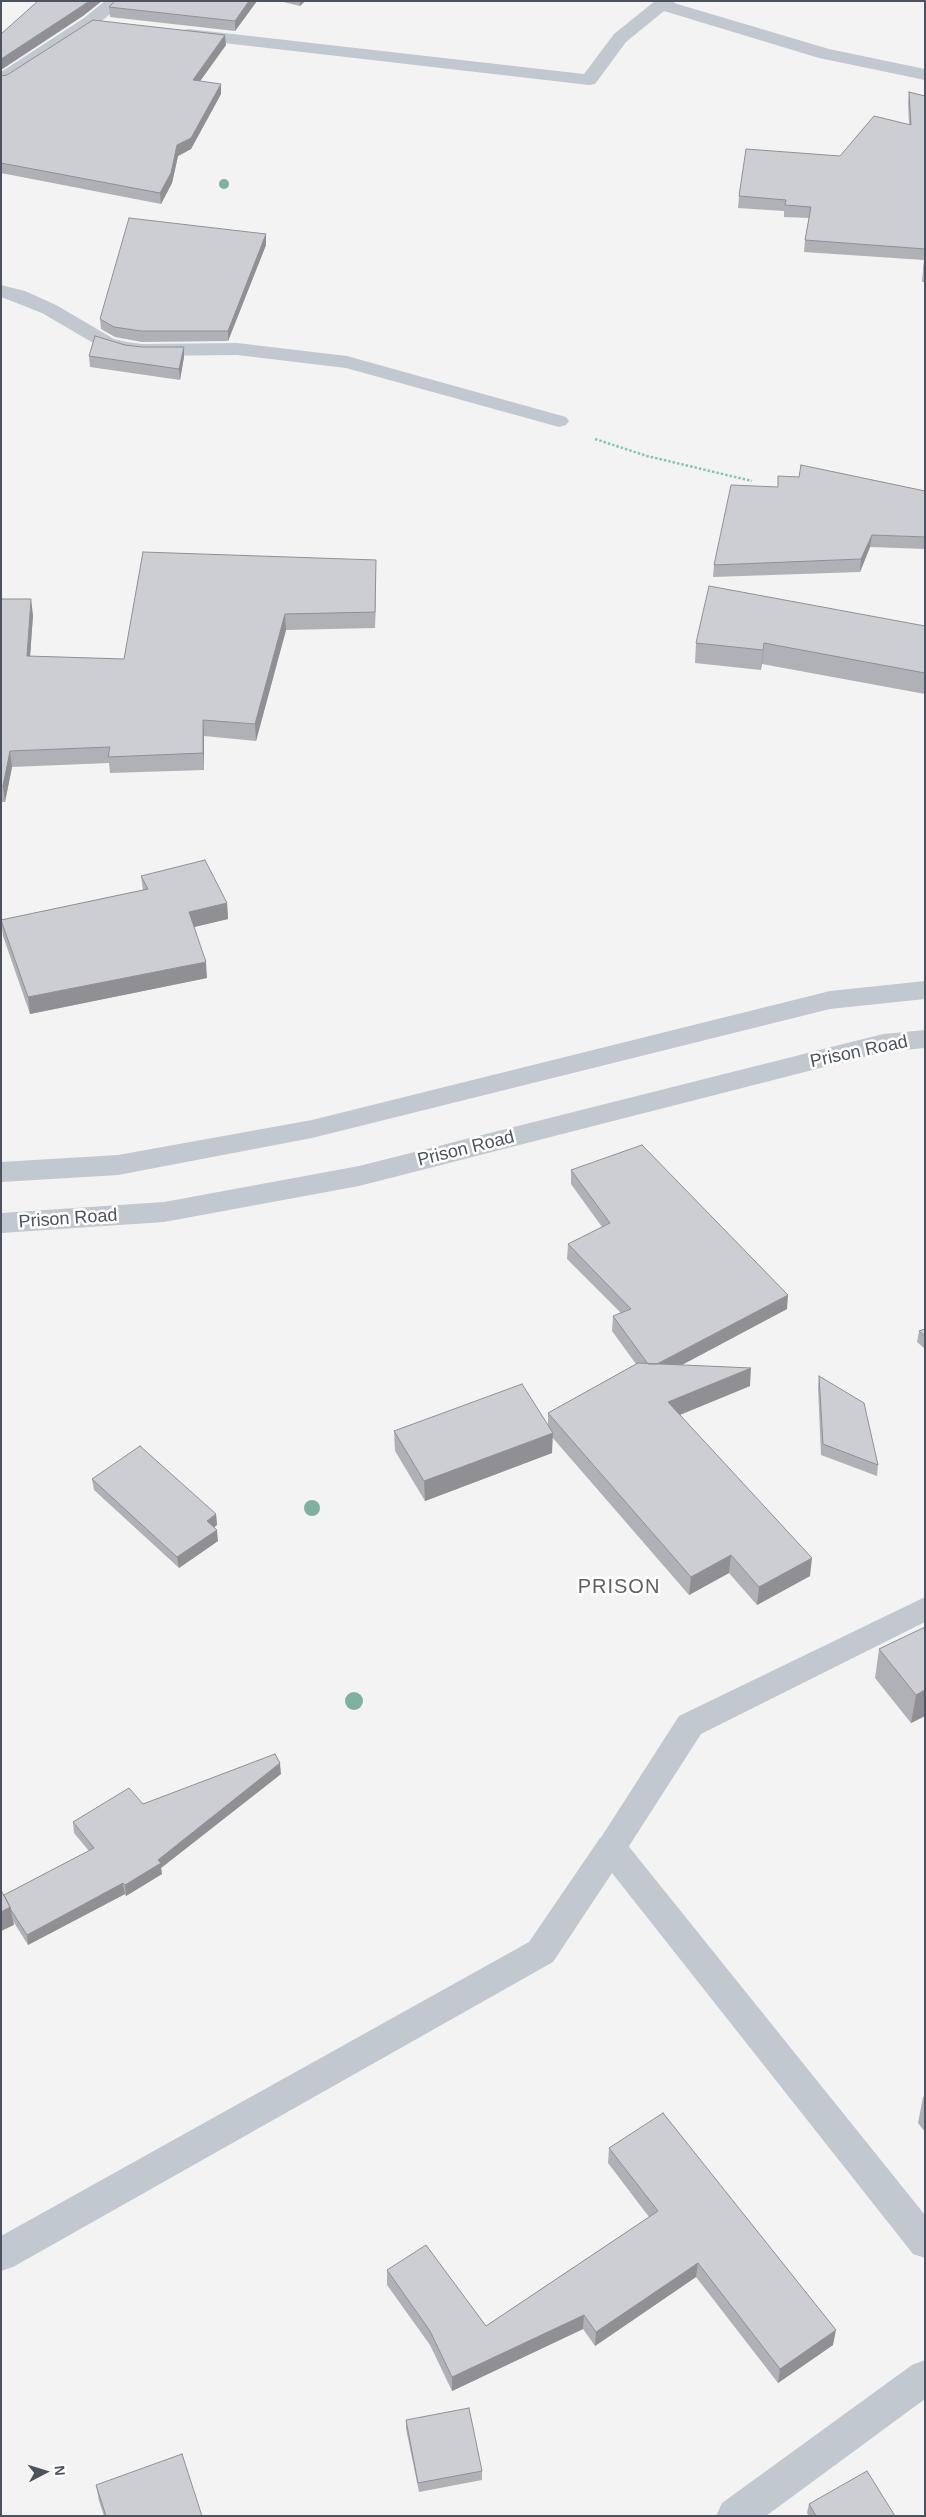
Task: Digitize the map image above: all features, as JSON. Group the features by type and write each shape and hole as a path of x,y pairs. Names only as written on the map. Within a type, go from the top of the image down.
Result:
{"street":[{"path":"1,80 90,22 116,1"},
{"path":"171,32 589,80 620,38 664,3 825,54 925,75"},
{"path":"90,22 117,25"},
{"path":"1,291 18,295 49,309 107,342 126,348 142,350 237,349 347,362 559,421"},
{"path":"1,1172 118,1165 312,1129 830,1000 925,990"},
{"name":"Prison Road","path":"1,1223 164,1212 359,1176 883,1043 925,1039"},
{"path":"1,2255 541,1952 611,1848 925,2242"},
{"path":"735,2516 925,2377"}],"lane":[{"path":"611,1848 690,1725 925,1610"}],"path":[{"path":"559,421 605,444 752,481"}],"building":[{"path":"38,1 89,1 1,59 1,34"},
{"path":"115,1 249,1 235,21 109,7"},
{"path":"93,20 225,35 193,80 221,84 191,138 177,145 171,173 160,193 1,163 1,76 7,75"},
{"path":"909,92 925,96 925,249 805,240 811,207 785,205 786,200 739,196 746,149 840,156 874,116 911,125"},
{"path":"129,218 266,234 228,331 141,331 114,327 100,319"},
{"path":"95,336 125,345 141,347 184,347 179,369 89,356"},
{"path":"801,465 925,491 925,537 872,535 861,559 714,565 731,485 778,487 778,476 799,477"},
{"path":"143,552 376,560 375,612 285,614 255,724 203,720 203,753 108,757 110,747 10,751 3,786 1,786 1,599 31,599 27,656 124,659"},
{"path":"709,586 925,626 925,673 764,643 763,650 696,643"},
{"path":"205,860 227,903 189,912 206,962 28,997 1,920 148,889 141,876"},
{"path":"642,1145 788,1295 657,1364 648,1364 613,1316 631,1309 568,1244 610,1223 571,1170"},
{"path":"925,1329 925,1336 919,1331"},
{"path":"638,1363 751,1368 668,1402 812,1558 759,1587 731,1555 691,1577 548,1413"},
{"path":"819,1376 864,1403 878,1465 823,1444"},
{"path":"522,1384 553,1433 424,1481 394,1431"},
{"path":"140,1446 216,1514 207,1521 217,1530 177,1557 92,1479"},
{"path":"925,1627 925,1690 916,1695 879,1649"},
{"path":"275,1754 280,1763 158,1860 161,1863 125,1885 123,1883 27,1935 4,1895 94,1848 73,1822 129,1788 143,1804"},
{"path":"1,1890 10,1907 1,1912"},
{"path":"663,2113 836,2330 780,2369 698,2263 596,2332 584,2315 452,2377 430,2331 387,2270 426,2245 486,2326 658,2211 609,2148"},
{"path":"469,2408 482,2471 418,2483 406,2420"},
{"path":"182,2454 202,2516 106,2516 96,2485"},
{"path":"867,2471 895,2516 816,2516 809,2504"}],"district":[{"name":"PRISON","path":"619,1587"}]}
